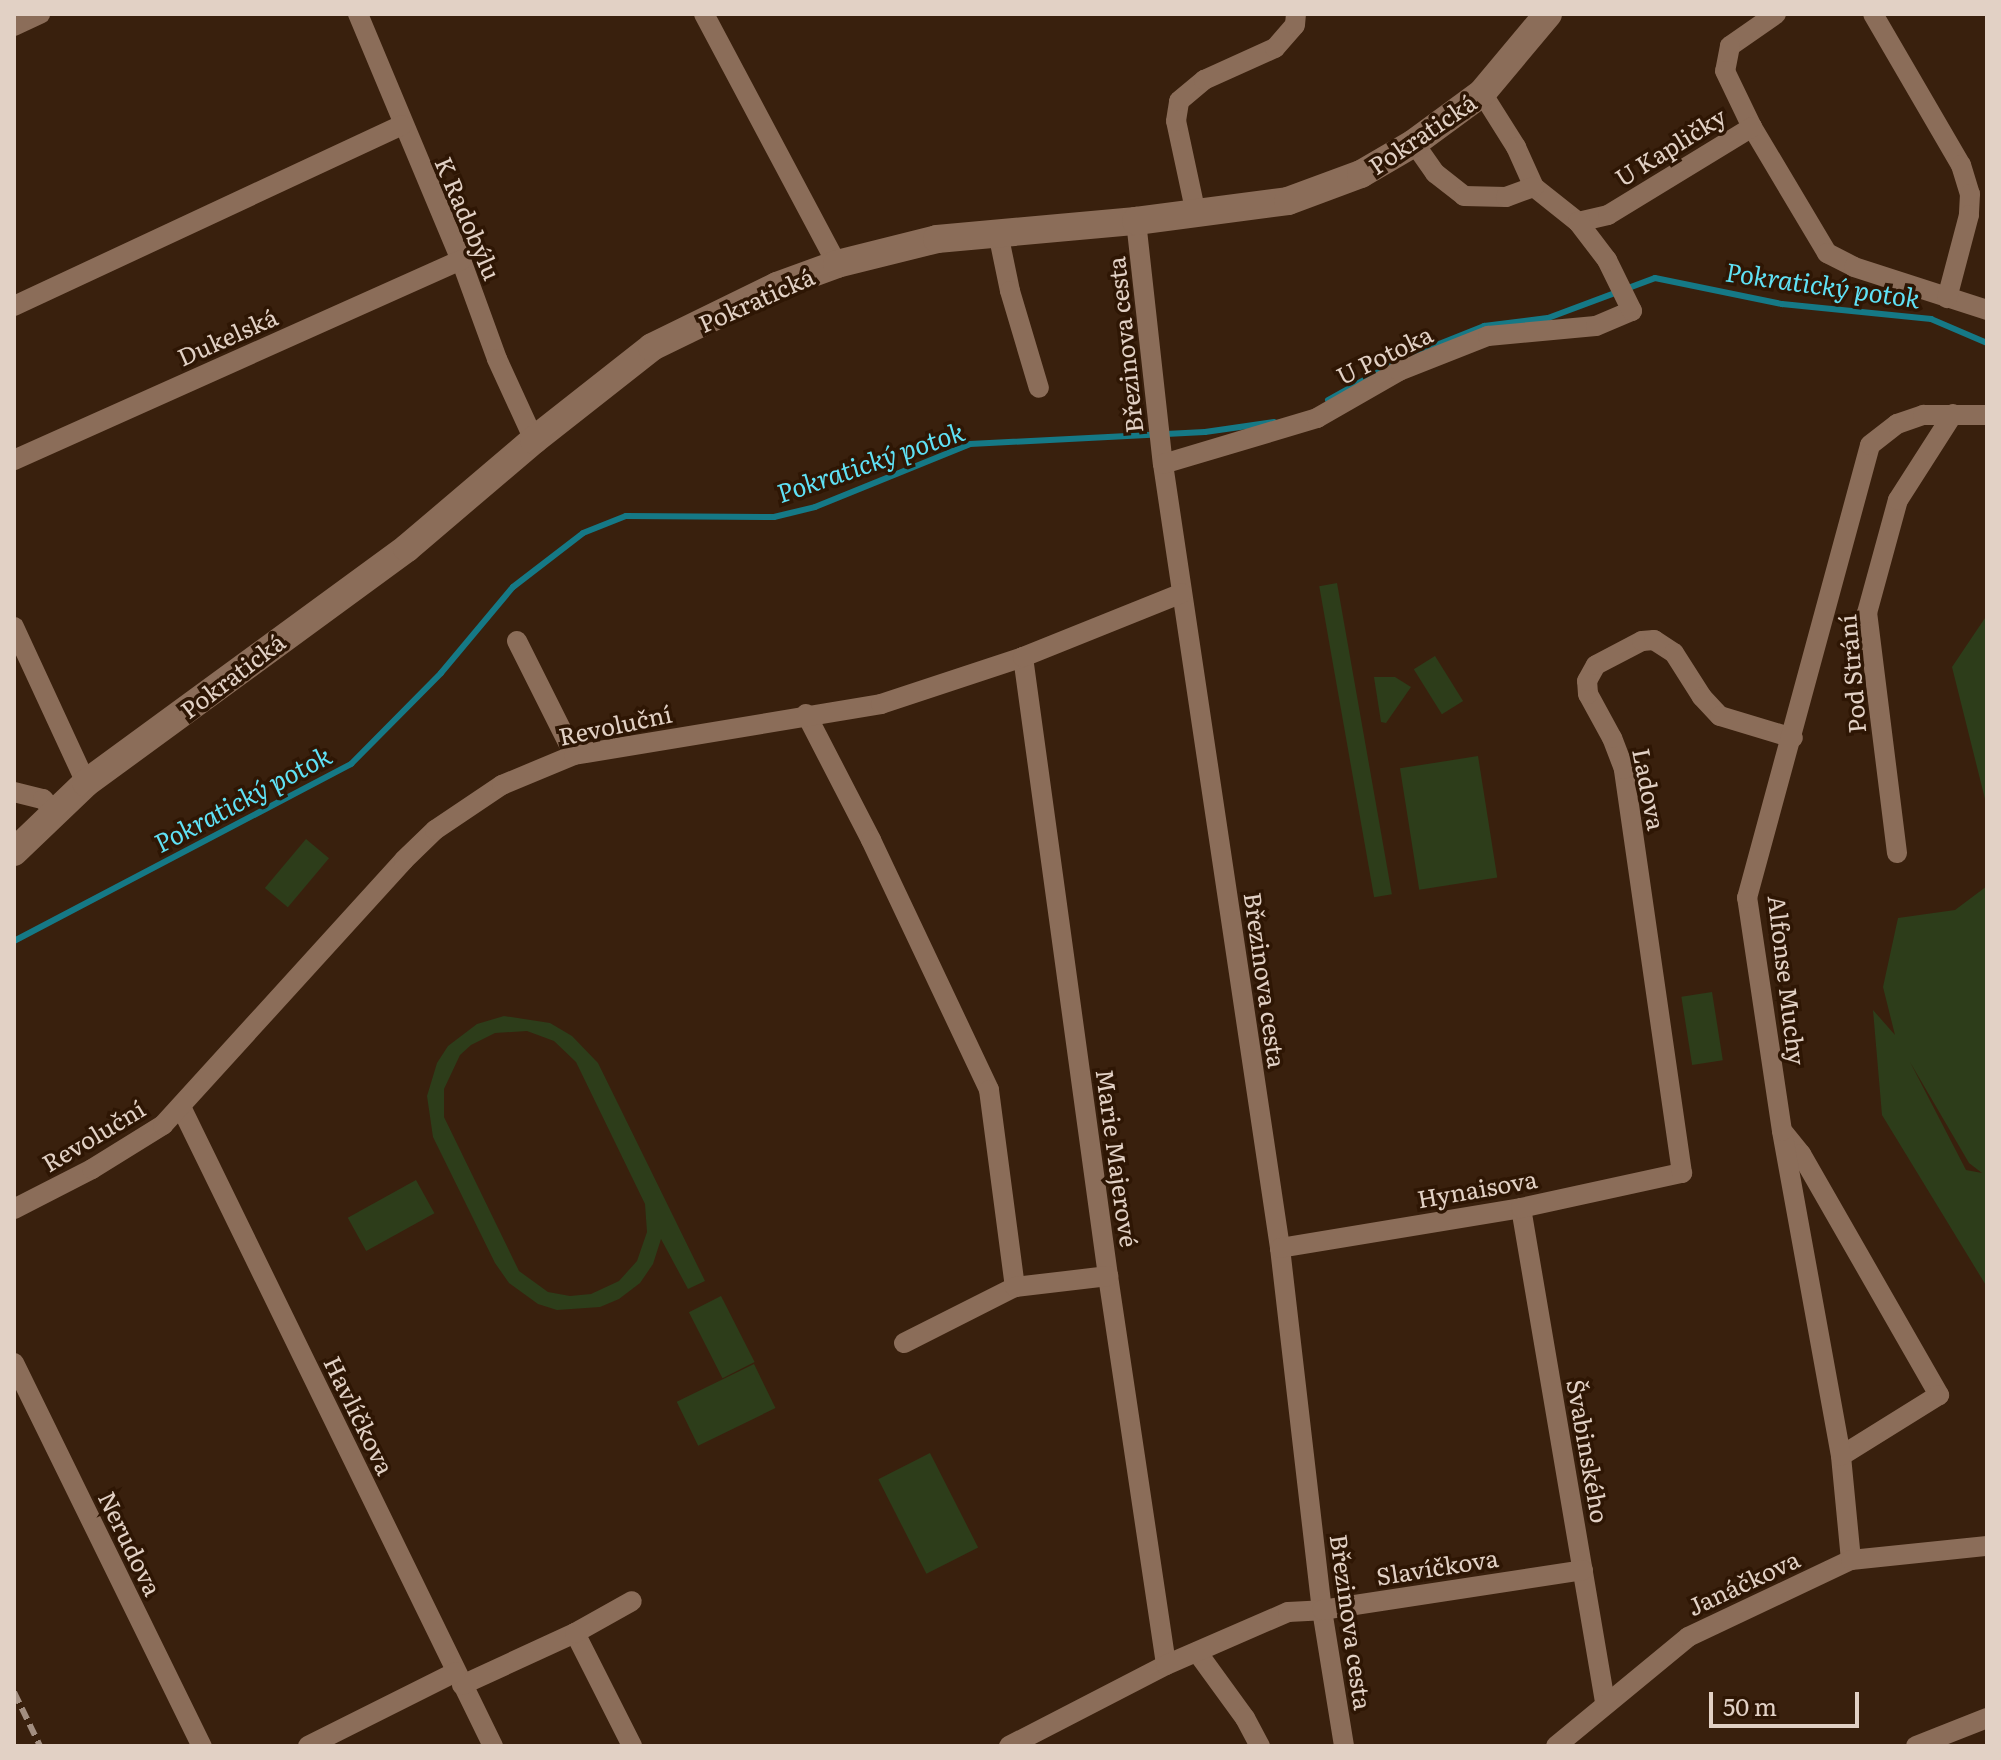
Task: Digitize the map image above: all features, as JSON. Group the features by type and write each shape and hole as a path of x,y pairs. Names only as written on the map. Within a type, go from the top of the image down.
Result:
{"street":[{"path":"14,26 40,14"},
{"name":"K Radobýlu","path":"358,14 461,260 497,359 534,440"},
{"path":"704,14 837,264"},
{"name":"Pokratická","path":"14,852 86,783 407,548 534,440 652,347 745,300 837,264 937,239 1136,221 1288,201 1361,174 1414,143 1482,93 1548,14"},
{"name":"U Kapličky","path":"1578,222 1608,215 1752,127 1725,71 1725,59 1738,37 1776,14"},
{"path":"1873,14 1961,165 1970,194 1969,215 1947,298"},
{"path":"1196,214 1176,121 1179,101 1204,80 1275,48 1299,18"},
{"path":"1482,93 1516,147 1534,187 1578,222"},
{"path":"14,306 402,125"},
{"path":"1752,127 1827,253 1854,267 1987,310"},
{"path":"1414,143 1435,173 1464,196 1506,197 1534,187"},
{"name":"Březinova cesta","path":"1136,221 1163,464 1280,1248 1322,1610 1344,1746"},
{"name":"U Potoka","path":"1163,464 1317,418 1399,371 1488,336 1596,326 1630,306 1617,280 1578,222"},
{"path":"998,233 1010,291 1039,388"},
{"name":"Dukelská","path":"14,460 461,260"},
{"name":"Pod Strání","path":"1897,853 1867,613 1898,500 1953,414"},
{"name":"Alfonse Muchy","path":"1851,1560 1841,1456 1782,1131 1747,898 1793,738 1870,445 1897,424 1923,415 1987,415"},
{"name":"Revoluční","path":"14,1209 143,1140 181,1107 404,860 435,830 502,785 574,755 806,714 881,704 1023,657 1182,593"},
{"path":"14,627 86,783"},
{"path":"517,641 574,755"},
{"name":"Ladova","path":"1682,1173 1624,769 1619,751 1588,694 1587,681 1596,665 1642,641 1667,645 1720,716 1793,738"},
{"name":"Marie Majerové","path":"1023,657 1108,1276 1166,1665"},
{"path":"806,714 871,840 989,1090 1015,1287"},
{"path":"14,792 43,799 54,811"},
{"name":"Havlíčkova","path":"181,1107 493,1746"},
{"path":"1782,1131 1801,1154 1939,1395 1841,1456"},
{"name":"Hynaisova","path":"1280,1248 1521,1208 1682,1173"},
{"name":"Švabinského","path":"1521,1208 1605,1702"},
{"path":"904,1343 1015,1287 1108,1276"},
{"name":"Nerudova","path":"14,1363 202,1746"},
{"name":"Janáčkova","path":"1556,1746 1605,1702 1688,1637 1851,1560 1987,1546"},
{"name":"Slavíčkova","path":"1009,1746 1166,1665 1288,1612 1322,1610 1583,1570"},
{"path":"308,1746 459,1679 575,1633 632,1601"},
{"path":"575,1633 632,1746"},
{"path":"1197,1652 1245,1718 1260,1746"},
{"path":"1916,1746 1987,1718"}],"green space":[{"path":"1337,583 1392,894 1374,897 1319,586"},
{"path":"1987,615 1987,838 1985,799 1952,667"},
{"path":"1435,656 1463,701 1442,714 1414,669"},
{"path":"1374,677 1395,677 1411,687 1386,723 1381,722"},
{"path":"1478,756 1497,877 1419,890 1400,768"},
{"path":"306,839 329,858 288,907 265,888"},
{"path":"1987,886 1987,1287 1882,1115 1873,1010 1895,1035 1883,987 1898,918 1955,910","holes":["1910,1062 1969,1163 1982,1173 1966,1170"]},
{"path":"1712,992 1723,1060 1692,1065 1681,997"},
{"path":"504,1016 550,1023 572,1036 598,1063 705,1281 688,1289 661,1239 653,1264 640,1283 619,1299 600,1307 557,1310 538,1304 509,1283 495,1263 433,1137 427,1096 437,1063 448,1046 477,1024","holes":["527,1031 554,1041 576,1062 645,1204 647,1232 637,1261 619,1281 591,1294 570,1296 548,1292 519,1271 444,1117 444,1089 460,1055 471,1045 495,1033"]},
{"path":"416,1180 434,1213 366,1251 348,1218"},
{"path":"721,1296 755,1362 723,1378 689,1312"},
{"path":"754,1364 775,1408 698,1446 677,1402"},
{"path":"930,1453 978,1547 926,1574 878,1479"}],"waterway":[{"name":"Pokratický potok","path":"1409,356 1484,326 1548,318 1655,278 1782,304 1931,319 1987,343"},
{"name":"Pokratický potok","path":"1328,400 1398,361"},
{"name":"Pokratický potok","path":"14,941 351,764 441,673 513,587 583,533 626,516 774,517 815,507 970,444 1205,432 1274,422"}],"railway":[{"path":"14,1692 40,1746"}]}
